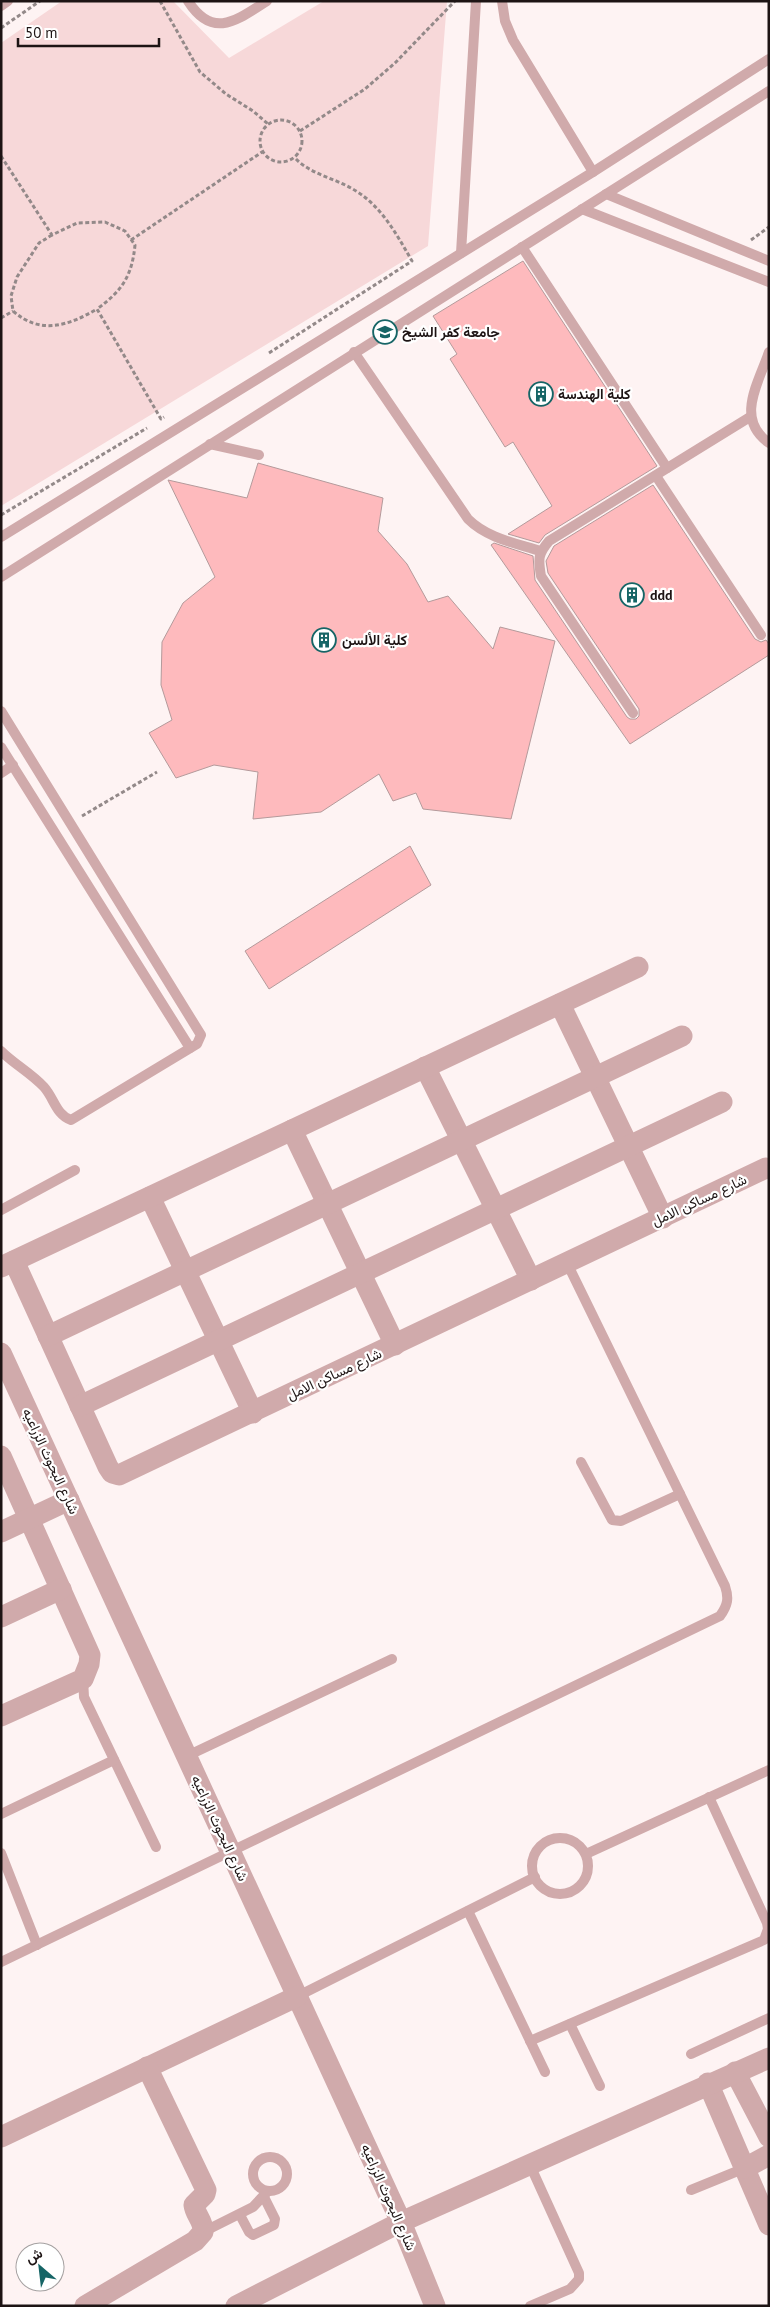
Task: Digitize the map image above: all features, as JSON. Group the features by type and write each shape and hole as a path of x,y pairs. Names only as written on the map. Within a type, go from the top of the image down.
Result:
{"street":[{"path":"8,1264 638,967"},
{"path":"560,1004 662,1218"},
{"path":"48,1336 682,1036"},
{"path":"425,1067 532,1280"},
{"path":"80,1406 722,1102"},
{"path":"292,1130 395,1345"},
{"name":"شارع مساكن الامل","path":"8,1264 48,1336 108,1467 112,1473 119,1475 766,1168"},
{"path":"150,1197 253,1413"},
{"name":"شارع البحوث الزراعيه","path":"1,1353 401,2222 435,2306"},
{"path":"1,1456 90,1655 89,1664 83,1679 1,1716"},
{"path":"1,1532 69,1500"},
{"path":"1,1617 61,1589"},
{"path":"1,2137 298,1996"},
{"path":"236,2306 401,2222 530,2166 708,2083 769,2058"},
{"path":"86,2306 199,2239 203,2232 203,2223 194,2205 205,2194 206,2190 147,2067"},
{"path":"735,2072 769,2137"},
{"path":"708,2083 769,2225"},
{"path":"745,2168 769,2155"}],"lane":[{"path":"1,6 8,1"},
{"path":"188,1 196,13 206,20 217,24 229,23 267,1"},
{"path":"461,253 476,1"},
{"path":"502,1 505,21 513,40 593,172"},
{"path":"1,537 593,172 769,59"},
{"path":"1,577 769,91"},
{"path":"606,194 769,260"},
{"path":"582,209 769,282"},
{"path":"522,247 667,468"},
{"path":"354,352 468,519 478,529 492,536 540,551"},
{"path":"769,352 750,407 750,418 760,436 769,443"},
{"path":"633,713 542,576 538,563 540,551 549,541 750,418"},
{"path":"210,444 258,456"},
{"path":"656,476 761,635"},
{"path":"1,711 198,1028 200,1040 72,1120 61,1114 46,1089 39,1082 1,1051"},
{"path":"1,748 190,1048"},
{"path":"1,773 13,765"},
{"path":"1,1210 75,1170"},
{"path":"1,1962 230,1850 720,1616 726,1607 728,1596 726,1591 567,1263"},
{"path":"581,1462 612,1520 621,1520 680,1494"},
{"path":"187,1756 392,1659"},
{"path":"83,1679 84,1697 156,1847"},
{"path":"1,1814 114,1760"},
{"path":"586,1854 709,1797 768,1773"},
{"path":"530,2041 759,1944 768,1935 767,1923 709,1797"},
{"path":"558,1838 574,1842 586,1854 588,1871 584,1880 572,1891 555,1893 547,1890 535,1877 533,1869 536,1852 549,1840 558,1838"},
{"path":"1,1853 37,1945"},
{"path":"298,1996 535,1877"},
{"path":"468,1911 545,2072"},
{"path":"691,2054 769,2018"},
{"path":"570,2024 600,2086"},
{"path":"530,2166 579,2273 579,2279 570,2289 530,2306"},
{"path":"691,2190 745,2168"},
{"path":"203,2232 240,2215 253,2207 265,2194 275,2219 274,2225 253,2235 249,2232 240,2215"}],"path":[{"path":"1,28 40,1"},
{"path":"160,1 200,72 226,94 253,111 268,124"},
{"path":"300,130 365,89 395,62 455,1"},
{"path":"274,121 289,121 300,130 302,145 295,158 281,163 267,157 262,152 260,137 268,124 274,121"},
{"path":"131,240 262,152"},
{"path":"1,156 52,235"},
{"path":"279,366 268,354 412,261 377,208 356,191 304,168 295,158"},
{"path":"105,222 125,231 131,240 135,245 133,264 122,287 97,309 83,317 63,324 41,326 24,321 13,311 10,296 17,277 40,242 77,223 105,222"},
{"path":"97,309 161,420"},
{"path":"1,318 13,311"},
{"path":"1,515 169,414"},
{"path":"71,823 157,772"}],"shaded area":[{"path":"62,1 173,1 229,58 324,1 447,1 428,246 1,506 1,43"}],"building":[{"name":"كلية الهندسة","path":"523,261 657,466 545,535 539,543 508,534 552,506 513,442 505,447 450,359 457,354 433,316"},
{"name":"كلية الألسن","path":"258,463 383,498 378,531 407,564 428,602 448,596 493,649 500,627 555,641 511,819 423,809 416,793 393,801 379,774 321,812 253,819 258,772 214,765 176,778 149,733 172,720 161,685 162,642 183,603 215,577 168,480 247,498"},
{"name":"ddd","path":"653,485 755,639 761,642 766,640 769,644 769,655 630,744 491,545 494,543 533,556 535,580 627,717 636,719 639,716 639,709 548,573 546,561 554,546"},
{"path":"410,846 431,885 269,989 245,951"}],"place":[{"name":"جامعة كفر الشيخ","path":"385,332"},
{"name":"كلية الهندسة","path":"541,394"},
{"name":"ddd","path":"632,595"},
{"name":"كلية الألسن","path":"324,640"}]}
